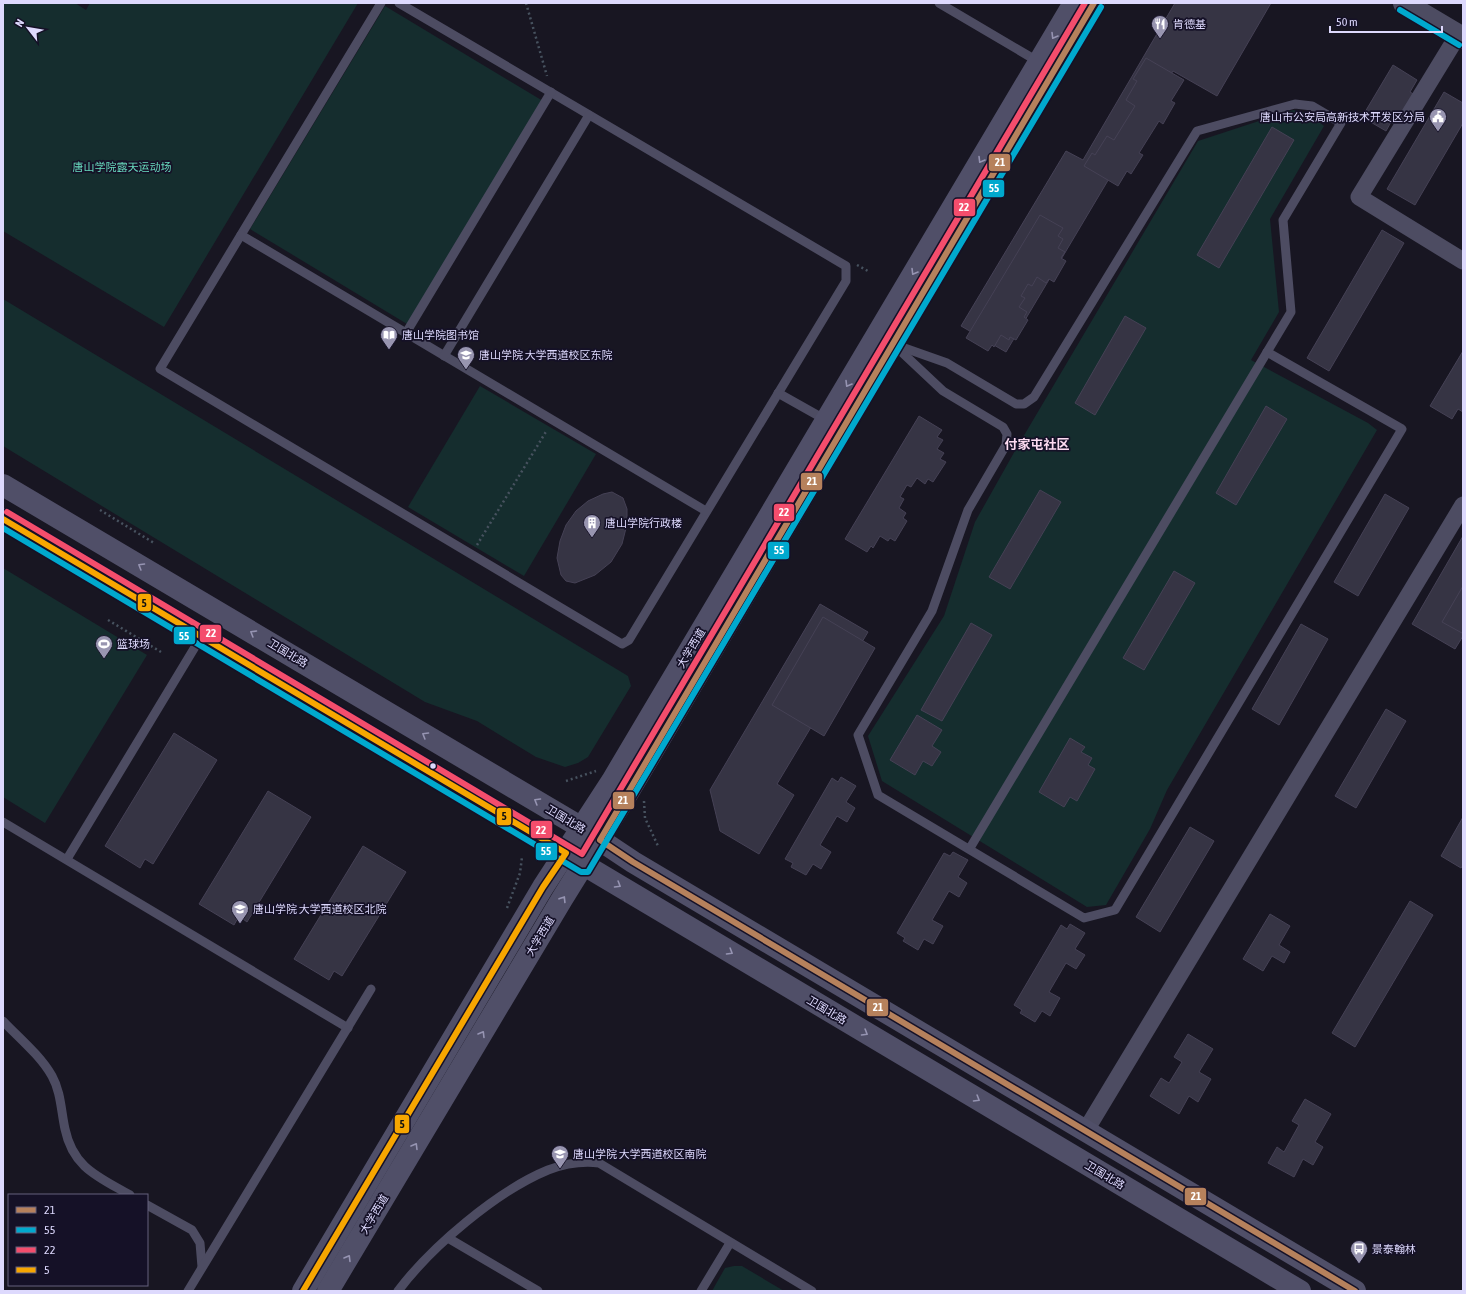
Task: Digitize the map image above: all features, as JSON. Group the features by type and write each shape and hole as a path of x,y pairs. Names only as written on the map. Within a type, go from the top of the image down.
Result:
{"main road":[{"name":"大学西道","path":"329,1291 562,899 585,865 591,834 826,420 1074,3"},
{"name":"大学西道","path":"302,1291 539,894 566,853 591,834 893,344 1094,3"},
{"name":"卫国北路","path":"3,485 591,834 633,862 1355,1291"},
{"name":"卫国北路","path":"3,519 1300,1291"}],"street":[{"path":"1404,3 1461,36 1359,197 1463,261"},
{"path":"1086,1130 1463,505"}],"lane":[{"path":"381,3 160,369 622,644 629,640 846,281 846,266 399,3"},
{"path":"939,3 1039,62"},
{"path":"406,333 551,92"},
{"path":"893,344 947,363 1016,404 1024,404 1034,398 1197,131 1295,104 1312,106 1341,123 1283,220 1291,312 970,848"},
{"path":"444,356 589,115"},
{"path":"240,235 706,512"},
{"path":"893,344 943,391 1003,428 1007,434 1006,445 968,510 932,611 858,735 878,795 970,848 1084,918 1115,910 1402,429 1267,352"},
{"path":"778,393 826,420"},
{"path":"67,859 201,638"},
{"path":"3,822 348,1028"},
{"path":"188,1291 371,989"},
{"path":"3,1021 34,1054 51,1075 60,1096 65,1131 76,1158 88,1171 128,1194"},
{"path":"398,1291 412,1272 448,1238 504,1195 548,1170 582,1161 599,1163 812,1291"},
{"path":"148,1206 192,1230 200,1243 202,1267"},
{"path":"448,1238 538,1291"},
{"path":"701,1291 730,1242"}],"path":[{"path":"472,554 553,421"},
{"path":"100,510 154,543"},
{"path":"108,620 161,652"},
{"path":"566,781 596,771"},
{"path":"644,800 646,818 658,846"},
{"path":"507,908 520,873 522,857"}],"green space":[{"name":"唐山学院露天运动场","path":"3,3 75,3 86,10 90,3 358,3 164,327 3,231"},
{"path":"385,6 543,101 407,324 250,229"},
{"path":"1293,110 1307,113 1324,126 1270,219 1279,312 1251,360 1368,423 1377,430 1167,790 1150,829 1106,905 1087,907 882,781 868,736 944,616 975,522 1016,449 1198,141"},
{"path":"3,299 628,676 631,686 588,757 578,763 565,767 536,757 477,721 425,702 3,446"},
{"path":"480,386 596,454 524,576 408,507"},
{"path":"3,568 147,655 45,823 3,797"},
{"path":"742,1266 784,1291 712,1291 725,1268"}],"building":[{"path":"1175,3 1271,3 1217,96 1173,71 1006,352 961,326 1066,151 1083,160"},
{"path":"1146,58 1184,80 1171,101 1175,103 1163,124 1159,121 1139,153 1143,155 1131,174 1127,171 1118,186 1084,166 1092,153 1095,155 1107,136 1114,140 1135,106 1126,100 1137,81 1133,79"},
{"path":"1393,65 1417,80 1410,92 1415,95 1397,126 1391,122 1386,131 1362,117"},
{"path":"1444,92 1463,103 1463,123 1415,205 1387,189"},
{"path":"1272,127 1294,140 1219,268 1197,255"},
{"path":"1040,215 1063,228 1058,236 1063,239 1058,248 1065,252 1061,258 1066,261 1054,282 1049,279 1046,283 1037,277 1032,286 1028,284 1021,296 1025,298 1019,307 1027,312 1024,317 1028,320 1016,340 1010,337 1009,340 1001,335 994,347 992,345 988,351 966,338"},
{"path":"1382,230 1404,243 1329,371 1307,358"},
{"path":"1125,316 1146,328 1095,415 1075,403"},
{"path":"1463,351 1463,412 1458,409 1452,419 1430,406"},
{"path":"1266,406 1287,419 1236,505 1216,493"},
{"path":"919,416 942,430 937,437 943,440 937,449 944,453 940,459 946,462 933,482 928,479 925,484 917,478 911,487 907,485 900,497 904,499 899,508 906,513 903,518 907,521 895,541 890,538 888,541 880,536 873,548 871,546 867,552 845,539"},
{"path":"1040,490 1061,502 1010,589 989,577"},
{"name":"唐山学院行政楼","path":"612,492 623,498 627,509 627,524 622,544 611,562 595,575 575,583 566,581 561,575 557,558 560,541 566,525 576,511 588,501 603,494"},
{"path":"1385,494 1409,508 1358,596 1334,582"},
{"path":"1463,536 1463,636 1455,649 1412,624"},
{"path":"1174,571 1195,583 1144,670 1123,658"},
{"path":"1463,586 1463,631 1462,633 1442,622"},
{"path":"820,604 868,632 777,784 794,795 759,854 720,831 710,790"},
{"path":"823,617 875,648 824,736 772,705"},
{"path":"971,623 992,635 942,721 921,710"},
{"path":"1301,624 1328,639 1279,725 1252,709"},
{"path":"1386,709 1406,721 1356,808 1335,796"},
{"path":"917,715 942,730 932,746 941,752 932,766 923,761 915,775 890,760"},
{"path":"174,733 217,760 153,864 145,859 140,868 105,846"},
{"path":"1070,738 1085,747 1081,752 1092,758 1088,765 1095,769 1077,801 1070,797 1064,807 1039,792"},
{"path":"841,777 856,786 846,802 855,808 847,822 837,816 820,845 831,852 821,869 813,864 806,875 791,867 793,863 785,859 832,778 838,782"},
{"path":"268,791 311,817 247,922 239,916 234,925 199,904"},
{"path":"1463,817 1463,865 1461,868 1441,856"},
{"path":"1190,827 1214,841 1160,932 1136,917"},
{"path":"363,846 406,872 342,976 334,971 329,980 294,959"},
{"path":"953,852 968,860 958,877 967,883 959,897 949,891 932,920 943,926 933,944 924,939 918,950 903,941 905,938 897,933 944,853 950,856"},
{"path":"1410,901 1433,915 1355,1047 1332,1033"},
{"path":"1270,914 1290,926 1279,945 1290,952 1284,963 1272,956 1263,971 1243,959"},
{"path":"1070,924 1085,933 1075,949 1085,955 1076,969 1066,963 1049,992 1060,998 1050,1016 1042,1011 1035,1022 1020,1013 1022,1010 1014,1005 1061,925 1067,929"},
{"path":"1188,1034 1213,1049 1199,1072 1211,1079 1198,1102 1189,1096 1179,1114 1150,1096 1161,1078 1169,1083 1182,1062 1174,1057"},
{"path":"1305,1099 1331,1114 1315,1142 1323,1147 1313,1165 1303,1159 1294,1177 1268,1163 1277,1147 1284,1152 1299,1125 1292,1121"}],"transit line":[{"name":"22","path":"7,512 582,854 1085,3"},
{"name":"21","path":"1094,3 600,840 633,862 1355,1291"},
{"name":"55","path":"3,528 581,872 588,872 1101,7"},
{"name":"55","path":"1400,10 1459,45"},
{"name":"5","path":"3,519 566,853 543,887 303,1291"}],"place":[{"name":"肯德基","path":"1160,39"},
{"name":"唐山市公安局高新技术开发区分局","path":"1438,132"},
{"name":"唐山学院图书馆","path":"389,350"},
{"name":"唐山学院 大学西道校区东院","path":"466,370"},
{"name":"唐山学院行政楼","path":"592,538"},
{"name":"篮球场","path":"104,659"},
{"name":"唐山学院 大学西道校区北院","path":"240,924"},
{"name":"唐山学院 大学西道校区南院","path":"560,1169"},
{"name":"景泰翰林","path":"1359,1264"}],"district":[{"name":"付家屯社区","path":"1037,444"}]}
